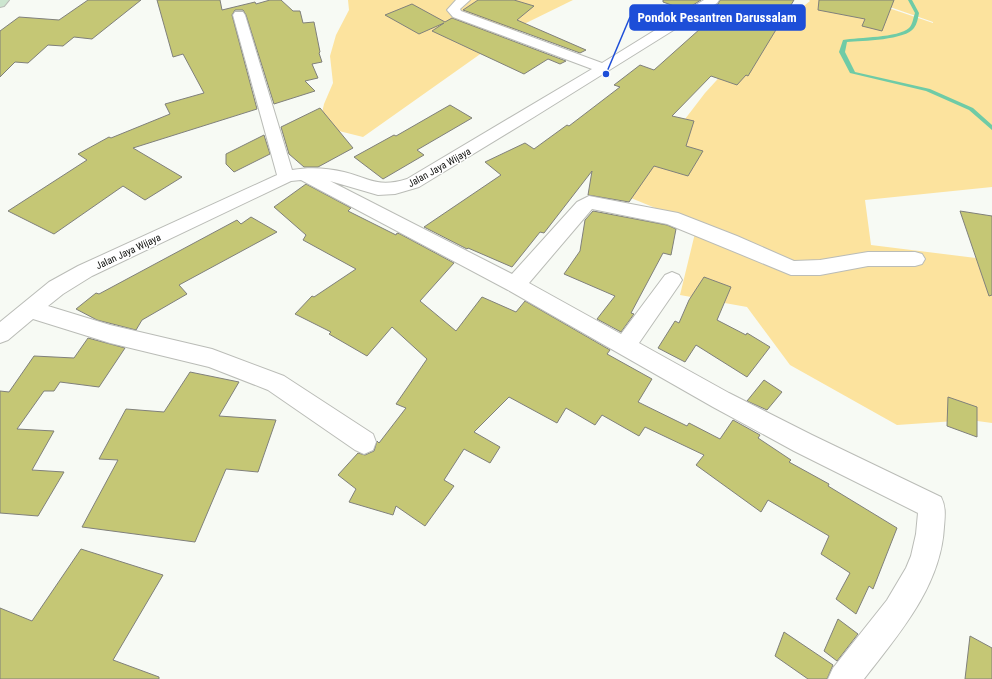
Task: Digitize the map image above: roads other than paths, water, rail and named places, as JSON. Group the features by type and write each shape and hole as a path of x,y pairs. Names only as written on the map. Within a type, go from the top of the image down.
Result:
{"street":[{"path":"0,3 4,0"},
{"path":"464,0 453,10 457,14 602,68"},
{"name":"Jalan Jaya Wijaya","path":"0,334 56,288 84,272 295,175 334,176 371,188 382,189 402,187 413,183 713,0"},
{"path":"239,15 248,42 274,144 295,175 515,285 624,347 803,443 932,506 930,534 925,559 916,578 898,611 844,679"},
{"path":"515,285 583,206 589,202 671,218 730,241 791,268 799,269 835,266 868,259 915,259"},
{"path":"624,347 672,280"},
{"path":"29,309 110,334 212,358 276,383 364,442"}],"waterway":[{"path":"910,0 917,13 912,28 900,34 891,36 845,41 842,52 853,73 928,90 971,109 992,128"}],"place":[{"name":"Pondok Pesantren Darussalam","path":"606,74"}]}
